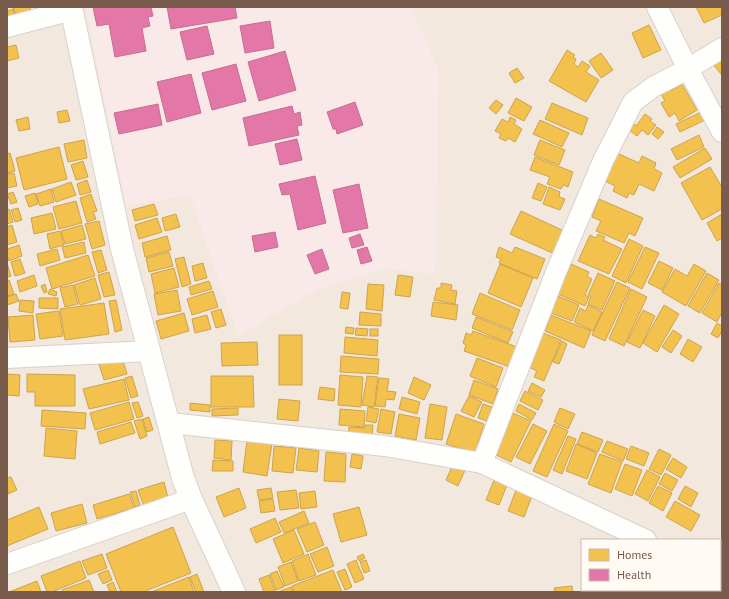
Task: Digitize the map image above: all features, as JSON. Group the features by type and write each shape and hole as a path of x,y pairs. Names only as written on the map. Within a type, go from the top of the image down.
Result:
{"street":[{"path":"657,7 722,132"},
{"path":"7,27 72,8 122,249 170,423 183,478 191,499 234,592"},
{"path":"482,463 556,272 603,161 633,102 652,87 688,69 722,48"},
{"path":"7,358 149,351"},
{"path":"170,423 385,446 482,463 644,539"},
{"path":"7,564 191,499"}],"shaded area":[{"path":"7,7 722,7 722,592 7,592"},
{"path":"86,7 410,7 439,70 435,274 385,269 318,289 238,336 190,195 126,206"}],"building: Homes":[{"path":"13,7 30,7 31,11 16,16"},
{"path":"696,7 722,7 722,15 704,23"},
{"path":"13,9 16,19 10,21 7,11"},
{"path":"649,25 661,50 643,58 632,33"},
{"path":"16,45 19,58 7,61 7,47"},
{"path":"567,50 575,55 573,57 576,59 574,64 578,67 582,61 590,66 586,72 599,80 586,102 549,81"},
{"path":"601,53 613,70 601,78 589,61"},
{"path":"722,55 722,73 721,74 712,63"},
{"path":"517,68 524,78 515,83 509,73"},
{"path":"682,84 697,110 679,121 675,113 669,117 661,103 665,101 661,94 668,89 670,91"},
{"path":"516,98 532,107 524,121 508,113"},
{"path":"496,100 503,105 496,114 489,108"},
{"path":"552,103 588,118 582,135 545,119"},
{"path":"67,110 70,121 59,123 57,112"},
{"path":"701,112 705,120 680,132 676,124"},
{"path":"645,114 652,119 650,121 656,125 648,135 642,130 637,136 629,130 634,124 636,126"},
{"path":"28,117 30,129 19,131 16,120"},
{"path":"510,117 516,120 514,124 522,129 515,142 508,138 506,141 499,138 501,134 495,131 502,119 508,122"},
{"path":"540,120 569,133 562,147 533,134"},
{"path":"657,127 664,132 658,139 652,134"},
{"path":"699,135 704,147 677,160 671,149"},
{"path":"84,140 87,158 68,162 64,144"},
{"path":"540,140 565,150 559,165 534,155"},
{"path":"59,147 67,179 24,190 16,158"},
{"path":"705,148 712,159 680,178 673,167"},
{"path":"10,153 15,171 7,173 7,154"},
{"path":"617,153 639,163 642,156 656,163 654,169 662,173 654,191 639,184 634,195 629,193 627,198 613,191 615,186 605,181"},
{"path":"535,157 573,172 568,187 563,185 561,189 547,184 550,177 530,170"},
{"path":"83,161 88,177 76,180 71,165"},
{"path":"710,167 722,187 722,209 702,220 681,183"},
{"path":"14,173 17,186 7,188 7,174"},
{"path":"87,180 91,192 80,195 77,184"},
{"path":"71,182 76,195 56,202 52,189"},
{"path":"538,183 547,187 541,201 532,198"},
{"path":"549,187 560,192 559,197 565,199 560,210 543,204"},
{"path":"51,189 54,202 40,206 36,194"},
{"path":"13,192 17,202 11,204 7,194"},
{"path":"35,193 38,204 29,207 25,196"},
{"path":"91,194 97,211 93,212 96,219 87,222 80,198"},
{"path":"599,199 643,218 635,236 629,233 624,243 596,231 601,221 592,217"},
{"path":"76,201 82,223 59,229 53,207"},
{"path":"154,204 158,215 135,221 132,210"},
{"path":"18,208 22,220 15,222 11,210"},
{"path":"9,209 13,222 7,224 7,210"},
{"path":"521,211 564,231 559,256 510,234"},
{"path":"52,213 56,229 34,234 31,218"},
{"path":"176,214 180,227 165,231 162,218"},
{"path":"722,214 722,238 717,241 707,223"},
{"path":"157,218 162,232 139,239 135,225"},
{"path":"99,221 105,245 92,249 85,224"},
{"path":"12,225 17,242 7,245 7,227"},
{"path":"82,225 86,239 65,244 61,231"},
{"path":"60,231 64,245 50,249 47,234"},
{"path":"598,234 605,237 603,240 622,249 609,274 578,261 590,235 596,238"},
{"path":"167,236 171,250 145,257 142,243"},
{"path":"629,239 643,246 626,283 612,276"},
{"path":"84,242 86,253 65,258 62,247"},
{"path":"19,245 22,256 9,261 7,249"},
{"path":"499,247 512,253 515,247 545,259 537,279 499,263 501,259 496,257"},
{"path":"645,247 659,253 642,289 628,282"},
{"path":"57,249 60,260 40,266 37,254"},
{"path":"101,250 107,270 98,273 92,252"},
{"path":"169,252 173,266 149,272 146,258"},
{"path":"88,255 95,276 52,289 46,268"},
{"path":"184,257 191,284 182,287 175,259"},
{"path":"20,259 25,273 15,276 11,262"},
{"path":"659,261 673,268 662,290 648,283"},
{"path":"7,263 11,276 7,277"},
{"path":"203,263 207,278 195,281 192,266"},
{"path":"500,264 533,278 521,307 488,293"},
{"path":"571,264 589,272 587,276 592,279 585,295 589,297 585,306 558,294"},
{"path":"694,264 706,271 686,306 662,292 675,269 687,276"},
{"path":"174,268 179,287 155,293 151,274"},
{"path":"109,272 115,295 104,297 98,275"},
{"path":"598,273 615,281 602,310 588,304 591,297 588,295"},
{"path":"707,273 719,280 700,313 688,306"},
{"path":"34,275 37,286 20,292 17,281"},
{"path":"398,275 413,277 410,297 395,295"},
{"path":"95,278 101,299 80,305 74,285"},
{"path":"9,280 14,294 7,296 7,281"},
{"path":"209,281 212,289 191,295 189,287"},
{"path":"617,282 630,288 605,341 592,335"},
{"path":"441,283 452,285 451,290 457,291 455,304 434,300 437,288 441,288"},
{"path":"719,283 722,285 722,312 717,322 702,313"},
{"path":"45,284 47,292 44,293 41,286"},
{"path":"368,284 384,285 382,311 366,309"},
{"path":"73,285 78,304 65,307 60,288"},
{"path":"50,289 57,292 56,296 48,294"},
{"path":"631,289 647,297 624,346 609,339"},
{"path":"177,290 181,311 158,315 154,294"},
{"path":"213,291 218,307 192,315 187,299"},
{"path":"342,292 350,293 348,309 340,308"},
{"path":"480,293 520,310 512,330 472,314"},
{"path":"16,294 19,301 7,305 7,297"},
{"path":"558,296 579,305 572,321 551,313"},
{"path":"39,298 58,298 58,309 39,308"},
{"path":"20,300 34,301 33,313 19,311"},
{"path":"116,300 122,330 115,332 109,301"},
{"path":"433,302 458,305 456,320 431,316"},
{"path":"104,303 109,334 65,340 60,309"},
{"path":"588,305 602,312 593,331 574,322 580,308 586,311"},
{"path":"664,305 679,314 657,352 643,343"},
{"path":"221,309 226,325 216,328 211,312"},
{"path":"643,310 655,316 640,348 627,342"},
{"path":"59,311 63,336 40,339 36,314"},
{"path":"360,312 381,314 381,326 359,325"},
{"path":"184,313 189,331 161,339 156,321"},
{"path":"33,315 35,340 10,342 8,317"},
{"path":"207,315 211,329 195,333 192,319"},
{"path":"551,315 591,331 584,348 545,331"},
{"path":"476,317 513,332 508,343 472,328"},
{"path":"717,323 722,326 722,331 718,338 711,334"},
{"path":"346,327 354,328 353,334 345,333"},
{"path":"356,328 368,329 367,336 355,335"},
{"path":"370,329 378,329 378,336 370,336"},
{"path":"673,330 682,336 671,353 662,347"},
{"path":"473,331 517,347 510,367 464,351 466,345 463,343 466,333 471,335"},
{"path":"543,333 561,340 544,381 534,377 537,371 529,367"},
{"path":"279,335 302,335 302,385 279,385"},
{"path":"345,337 378,340 377,356 344,353"},
{"path":"688,339 702,347 693,362 680,354"},
{"path":"562,341 567,344 559,364 553,362"},
{"path":"257,342 258,365 222,366 221,343"},
{"path":"341,356 379,359 378,374 340,372"},
{"path":"122,357 127,374 104,380 99,364"},
{"path":"477,358 503,368 496,387 470,376"},
{"path":"7,374 20,375 19,396 7,395"},
{"path":"27,374 75,375 75,406 35,406 35,392 27,392"},
{"path":"340,375 363,377 361,407 338,405"},
{"path":"132,376 138,396 131,398 125,378"},
{"path":"211,376 253,376 254,407 211,407"},
{"path":"367,376 378,377 374,407 362,405"},
{"path":"414,377 431,385 424,400 408,393"},
{"path":"379,378 389,379 387,391 396,392 394,400 386,399 385,407 375,406"},
{"path":"124,379 129,400 89,409 83,389"},
{"path":"474,380 498,389 493,404 469,395"},
{"path":"532,383 545,390 541,397 528,391"},
{"path":"320,387 335,389 334,401 318,399"},
{"path":"525,391 543,400 538,410 520,401"},
{"path":"469,396 482,402 474,417 461,411"},
{"path":"402,397 420,402 417,414 399,409"},
{"path":"279,399 300,401 298,421 277,419"},
{"path":"129,402 134,419 95,430 90,413"},
{"path":"138,402 143,416 137,418 132,403"},
{"path":"190,403 210,405 210,412 190,410"},
{"path":"430,404 447,407 442,440 425,438"},
{"path":"483,404 492,407 487,421 478,418"},
{"path":"519,404 536,413 532,420 516,411"},
{"path":"368,407 379,409 376,423 366,421"},
{"path":"238,408 238,415 212,416 212,409"},
{"path":"560,408 575,414 568,429 554,422"},
{"path":"340,409 365,411 364,427 339,425"},
{"path":"381,409 395,412 391,434 377,432"},
{"path":"42,410 86,413 85,429 41,426"},
{"path":"513,413 531,421 511,462 494,454"},
{"path":"399,414 420,418 416,440 395,436"},
{"path":"456,414 484,424 475,453 446,444"},
{"path":"149,417 153,430 147,432 143,419"},
{"path":"142,419 147,436 140,439 134,421"},
{"path":"131,422 135,433 100,444 97,432"},
{"path":"533,424 547,431 530,464 516,457"},
{"path":"554,424 568,431 547,477 533,471"},
{"path":"365,425 373,425 372,439 348,437 349,427 365,428"},
{"path":"46,428 77,431 75,459 44,456"},
{"path":"582,432 603,440 598,452 577,444"},
{"path":"568,436 576,439 562,474 553,470"},
{"path":"215,440 232,441 231,460 214,458"},
{"path":"247,440 272,444 267,476 243,472"},
{"path":"607,441 628,449 623,461 602,452"},
{"path":"576,444 597,453 587,479 566,471"},
{"path":"274,446 296,448 293,473 272,471"},
{"path":"631,446 649,453 644,466 626,459"},
{"path":"299,448 319,451 317,472 296,470"},
{"path":"659,449 671,455 661,475 649,469"},
{"path":"326,452 346,454 345,482 324,481"},
{"path":"352,454 363,456 361,469 350,467"},
{"path":"600,454 622,462 611,493 588,484"},
{"path":"673,458 687,467 681,478 666,469"},
{"path":"213,460 233,461 233,471 212,471"},
{"path":"454,462 466,468 458,486 446,480"},
{"path":"625,464 642,470 632,496 615,489"},
{"path":"647,470 660,477 648,501 635,494"},
{"path":"665,473 678,480 672,491 659,484"},
{"path":"11,477 17,490 8,494 7,478"},
{"path":"494,480 507,485 499,505 486,500"},
{"path":"164,482 168,498 144,506 138,490"},
{"path":"658,486 672,493 663,511 649,503"},
{"path":"685,486 698,493 691,507 678,499"},
{"path":"239,488 246,508 224,517 216,497"},
{"path":"271,488 273,498 259,500 257,490"},
{"path":"296,490 299,508 280,510 277,492"},
{"path":"516,490 532,496 524,517 508,511"},
{"path":"136,491 140,505 135,507 130,492"},
{"path":"315,491 317,507 301,509 299,493"},
{"path":"129,494 134,508 97,519 93,505"},
{"path":"273,499 275,511 261,513 259,501"},
{"path":"675,501 700,515 691,531 666,517"},
{"path":"82,504 87,523 56,531 51,513"},
{"path":"39,507 48,529 7,546 7,520"},
{"path":"359,507 367,535 341,542 333,514"},
{"path":"304,511 309,523 284,533 279,522"},
{"path":"275,518 281,532 256,543 250,529"},
{"path":"315,522 324,545 307,552 297,529"},
{"path":"173,527 191,573 143,592 121,592 106,554"},
{"path":"294,530 304,554 283,563 273,539"},
{"path":"327,547 334,566 318,572 310,554"},
{"path":"102,554 107,568 88,575 82,561"},
{"path":"308,554 316,575 299,581 292,561"},
{"path":"363,554 365,558 359,561 357,557"},
{"path":"356,560 364,579 355,583 347,564"},
{"path":"366,560 370,571 364,573 360,562"},
{"path":"80,561 86,578 52,592 47,592 41,576"},
{"path":"291,562 298,581 285,586 278,567"},
{"path":"345,569 352,587 345,590 337,572"},
{"path":"108,570 112,580 103,584 98,574"},
{"path":"333,570 342,592 294,592 292,586"},
{"path":"277,571 284,587 276,590 270,574"},
{"path":"197,574 204,592 196,592 190,577"},
{"path":"269,575 275,591 264,592 259,579"},
{"path":"189,577 194,592 151,592"},
{"path":"89,580 94,592 63,592 62,590"},
{"path":"37,581 41,592 9,592"},
{"path":"113,582 117,592 110,592 107,585"},
{"path":"572,586 573,592 555,592 554,588"},
{"path":"291,587 293,592 278,592"}],"building: Health":[{"path":"93,7 151,7 153,16 148,17 150,26 142,28 146,51 115,57 109,24 97,26"},
{"path":"167,7 235,7 237,18 171,29"},
{"path":"270,21 274,48 245,53 240,26"},
{"path":"207,26 214,54 187,60 180,32"},
{"path":"285,51 296,90 259,101 248,62"},
{"path":"236,64 246,101 212,110 202,73"},
{"path":"191,74 201,113 167,122 157,82"},
{"path":"355,102 363,125 337,134 336,129 333,129 327,112"},
{"path":"158,104 162,125 119,134 114,113"},
{"path":"292,106 294,114 300,112 302,125 297,126 299,135 249,146 243,118"},
{"path":"297,139 302,160 280,165 275,144"},
{"path":"315,176 326,223 298,230 290,194 282,195 279,184"},
{"path":"359,184 368,228 343,233 333,190"},
{"path":"275,232 278,247 255,252 252,236"},
{"path":"360,234 364,245 352,248 349,238"},
{"path":"367,247 372,261 361,264 357,250"},
{"path":"322,249 329,269 315,274 307,255"}]}
